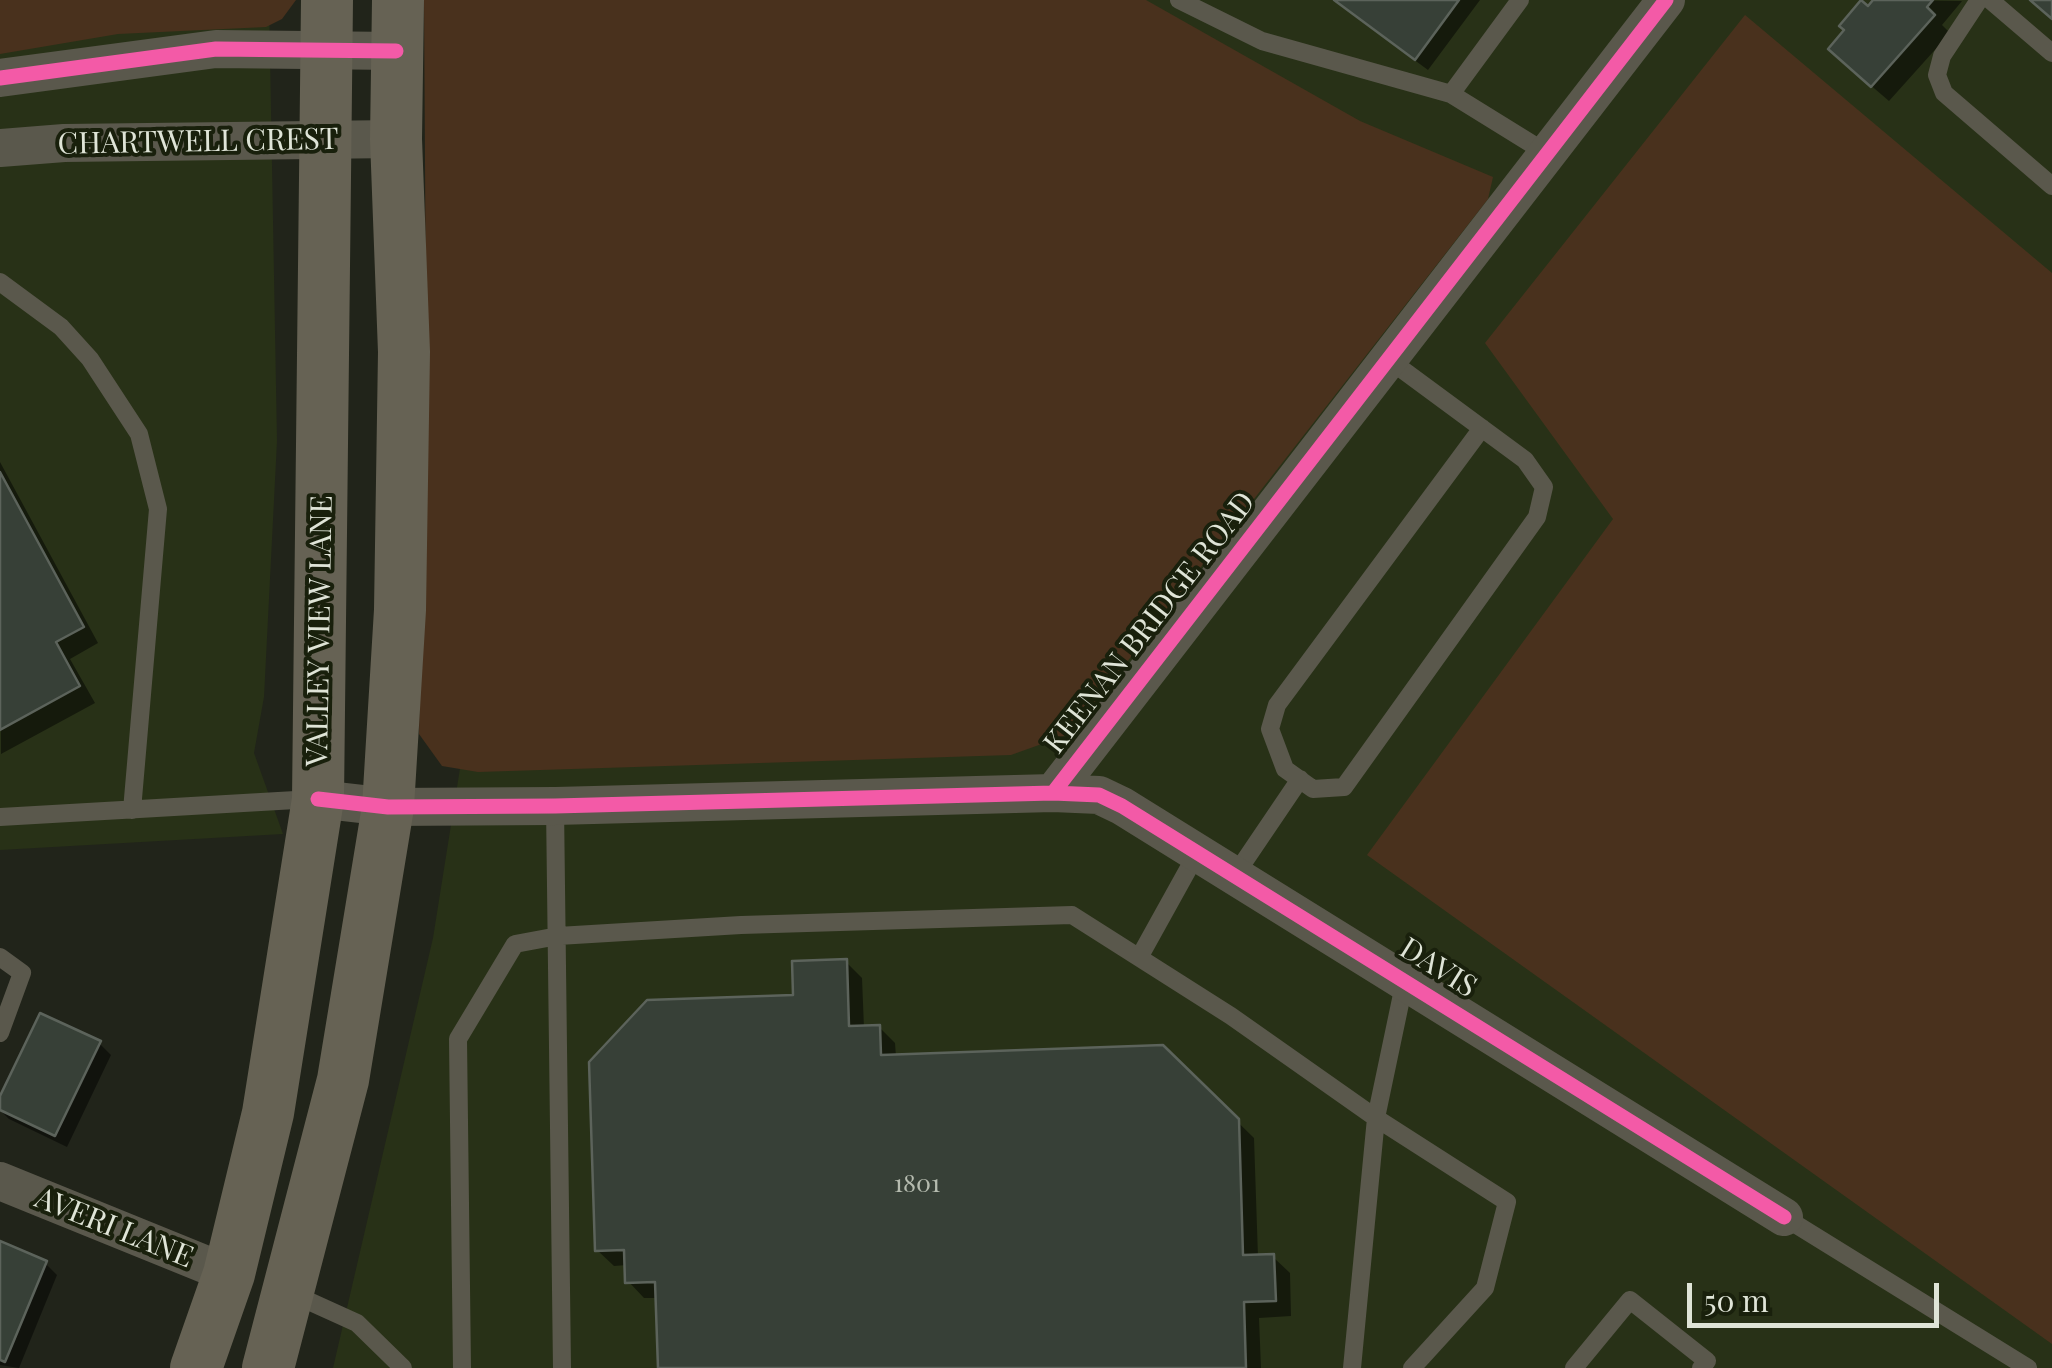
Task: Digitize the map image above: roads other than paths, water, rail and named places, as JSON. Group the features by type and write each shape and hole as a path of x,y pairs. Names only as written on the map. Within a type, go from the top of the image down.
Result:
{"main road":[{"path":"268,1368 342,1080 388,807 400,610 404,352 396,140 398,0"},
{"name":"VALLEY VIEW LANE","path":"196,1368 228,1274 268,1113 318,799 327,24"},
{"path":"228,1274 290,1293"}],"street":[{"name":"KEENAN BRIDGE ROAD","path":"318,799 388,807 556,806 1054,793 1666,0"},
{"path":"0,78 216,50 327,24 396,51"},
{"name":"CHARTWELL CREST","path":"0,148 327,138 396,140"},
{"name":"DAVIS","path":"1054,793 1100,795 1405,979 1784,1217"},
{"name":"AVERI LANE","path":"0,1181 228,1274"}],"lane":[{"path":"1179,0 1262,41 1451,94 1549,155"},
{"path":"1451,94 1520,0"},
{"path":"1979,0 1942,56 1937,74 1944,93 2052,186"},
{"path":"1990,0 2052,53"},
{"path":"0,282 61,327 90,359 139,434 144,453 158,510 132,810"},
{"path":"1388,359 1482,428 1525,460 1544,487 1537,517 1344,787 1313,789 1286,769 1270,730 1277,705 1482,428"},
{"path":"1233,878 1300,779"},
{"path":"0,816 318,799"},
{"path":"556,806 562,1368"},
{"path":"1140,956 1196,854"},
{"path":"462,1368 458,1040 515,944 558,936 741,925 1072,915 1140,956 1506,1202 1485,1288 1412,1368"},
{"path":"0,957 22,973 0,1032"},
{"path":"1352,1368 1376,1118 1405,979"},
{"path":"1784,1217 2014,1364"},
{"path":"290,1293 357,1323 403,1368"},
{"path":"1574,1368 1630,1300 1707,1361 1701,1368"}]}
